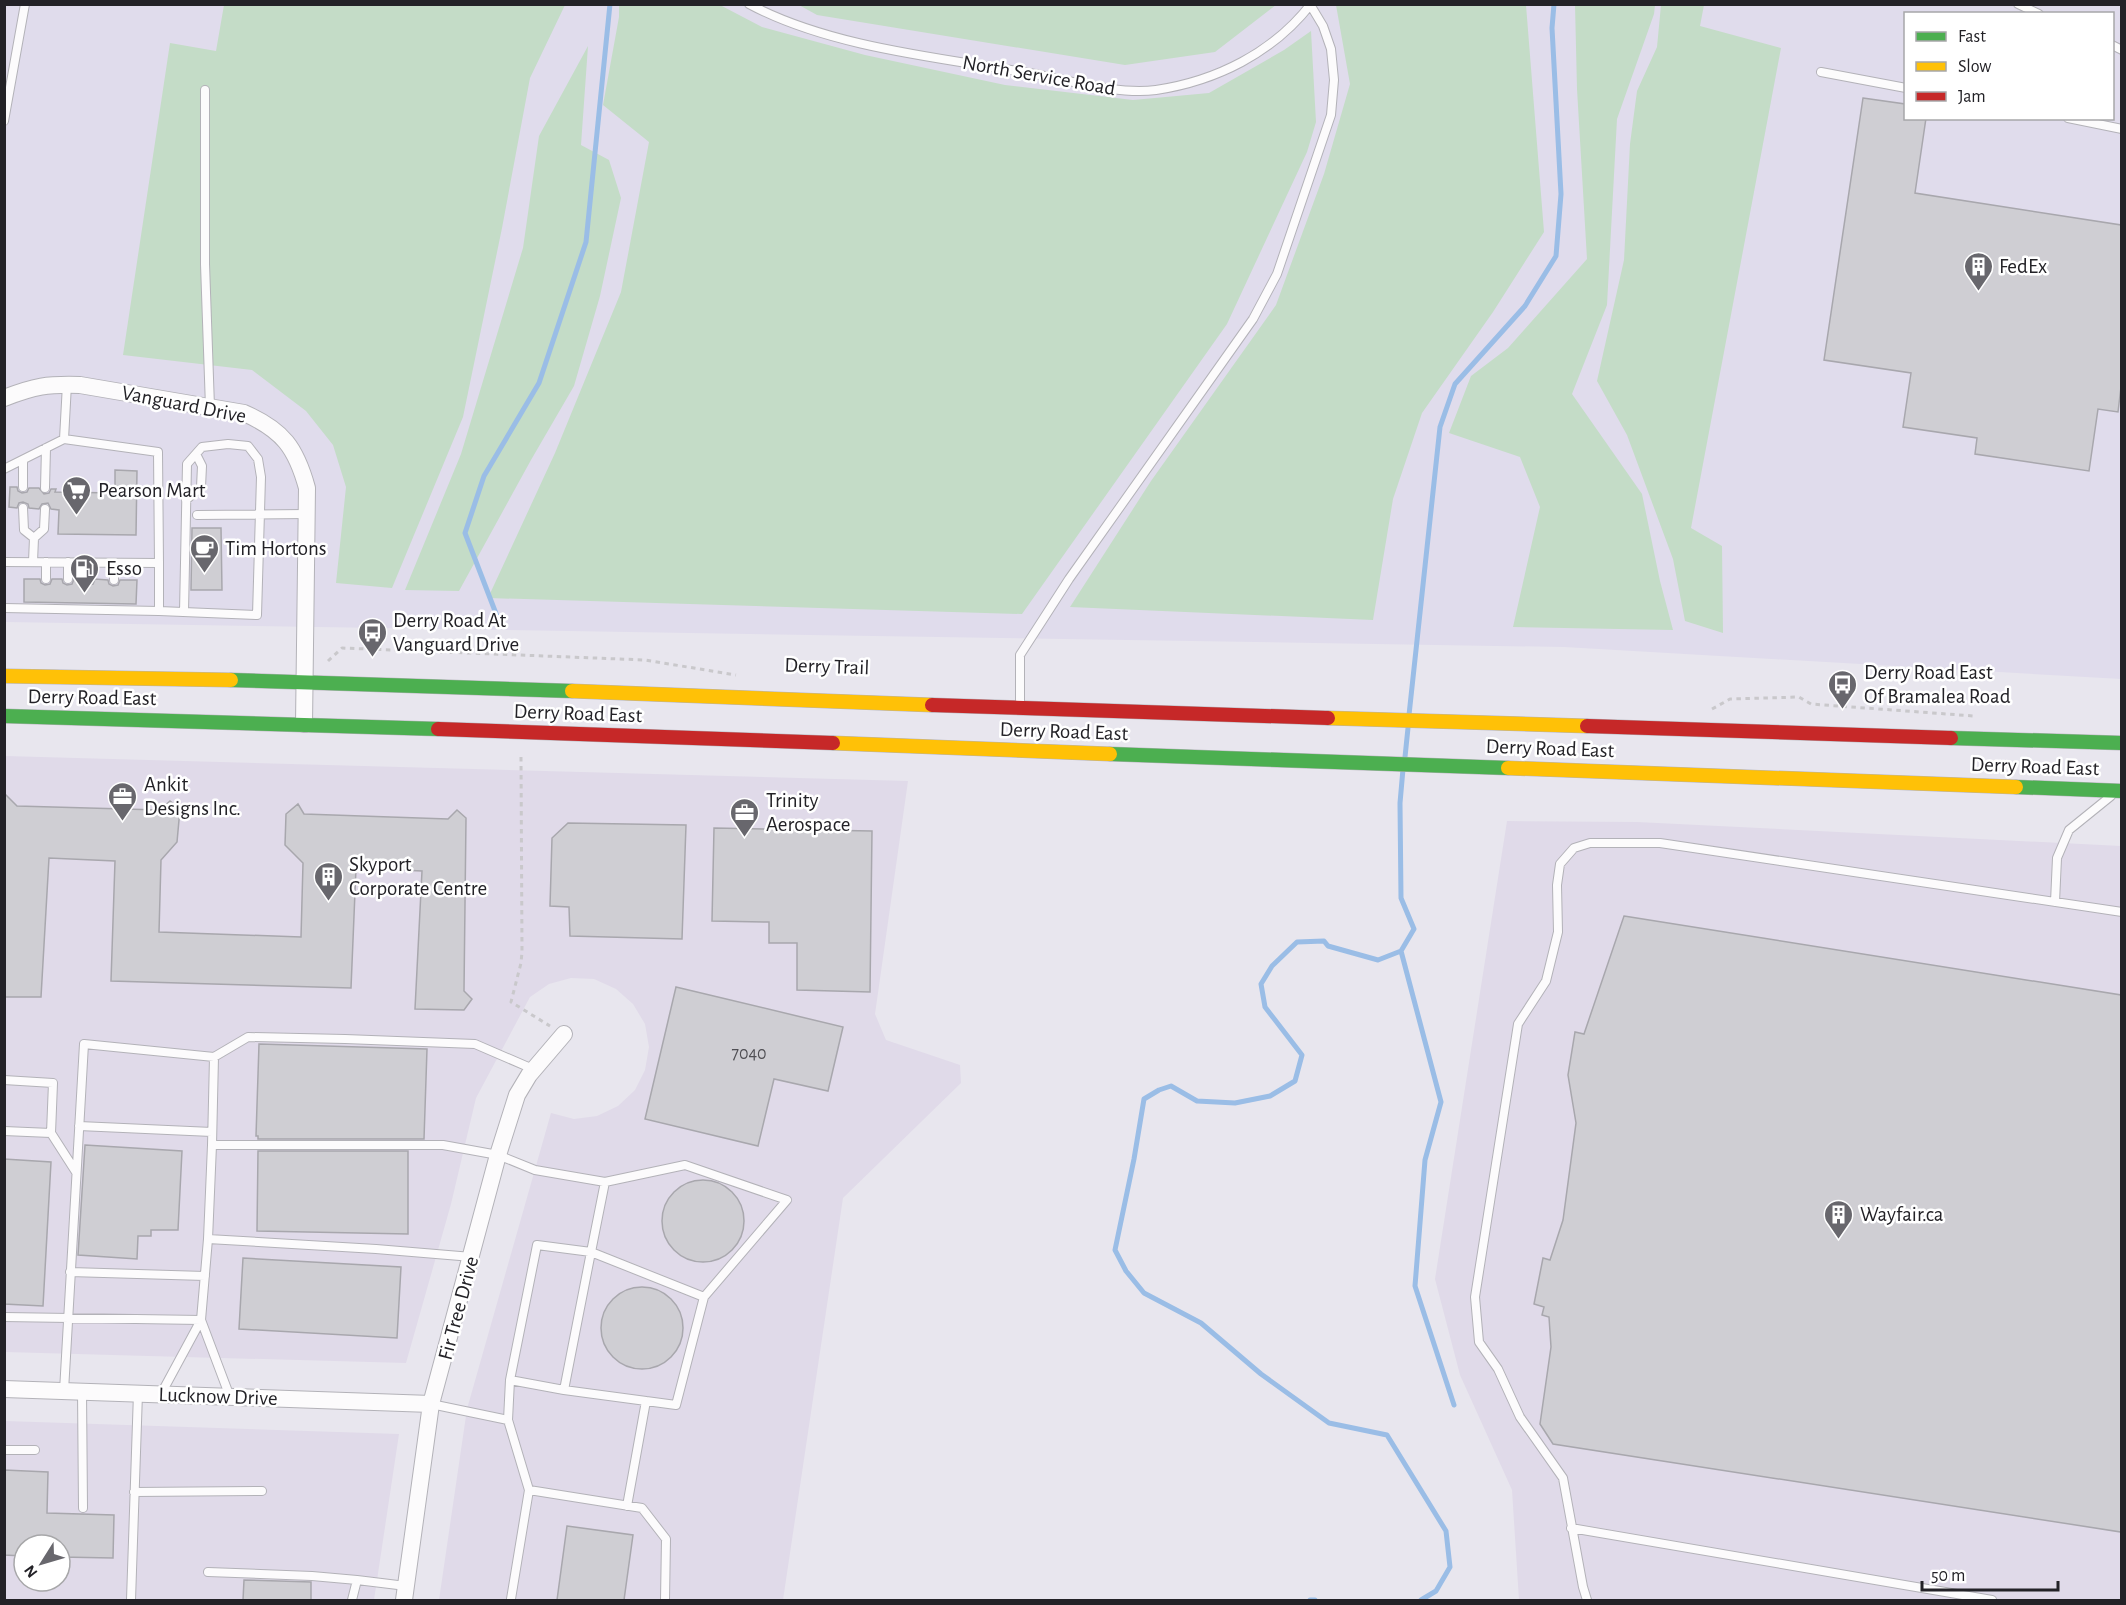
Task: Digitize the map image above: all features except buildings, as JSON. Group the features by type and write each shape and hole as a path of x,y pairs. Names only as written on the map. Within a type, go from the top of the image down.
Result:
{"main road":[{"name":"Derry Road East","path":"4,676 304,681 1020,708 2121,743"},
{"name":"Derry Road East","path":"4,716 304,724 2121,791"}],"street":[{"name":"Vanguard Drive","path":"4,398 31,388 54,383 81,385 244,413 266,423 284,438 301,464 307,488 304,724"},
{"name":"Fir Tree Drive","path":"405,1593 431,1404 498,1155 517,1095 533,1069 564,1035"},
{"name":"Lucknow Drive","path":"4,1389 431,1404"}],"lane":[{"path":"4,121 25,4"},
{"name":"North Service Road","path":"749,4 762,12 818,33 868,45 1130,91 1177,86 1220,73 1273,43 1311,5"},
{"path":"2019,4 2035,12"},
{"path":"1020,708 1020,655 1069,579 1253,319 1277,274 1331,115 1335,80 1331,49 1323,26 1311,5"},
{"path":"1821,72 1904,88"},
{"path":"205,90 205,264 210,407"},
{"path":"2078,120 2121,129"},
{"path":"63,439 67,384"},
{"path":"4,469 63,439 158,452 159,611"},
{"path":"4,608 114,607 159,611 257,615 261,477 258,459 248,446 228,444 202,447 187,464 184,612"},
{"path":"45,488 46,448"},
{"path":"186,500 201,487 202,466 196,454"},
{"path":"23,460 23,487"},
{"path":"23,508 24,530 34,538"},
{"path":"33,562 34,538 44,529 45,509"},
{"path":"197,515 307,514"},
{"path":"4,562 159,563"},
{"path":"46,562 46,579"},
{"path":"68,562 68,579"},
{"path":"89,562 89,579"},
{"path":"114,563 114,580"},
{"path":"2055,902 2057,858 2069,830 2121,791"},
{"path":"1587,1600 1571,1528 1563,1478 1520,1417 1498,1369 1479,1342 1475,1297 1518,1024 1546,981 1558,932 1557,885 1560,864 1574,848 1590,843 1660,843 2121,912"},
{"path":"64,1391 84,1044 214,1057 248,1037 475,1044 533,1069"},
{"path":"161,1394 201,1320 208,1239 214,1057"},
{"path":"4,1080 53,1083 51,1133 76,1172"},
{"path":"79,1126 212,1132"},
{"path":"4,1131 51,1133"},
{"path":"212,1145 443,1144 498,1155 535,1170 605,1182 685,1165 787,1200 704,1297 676,1405 564,1390 510,1380"},
{"path":"564,1390 605,1182"},
{"path":"208,1239 472,1257"},
{"path":"511,1599 529,1490 508,1420 510,1380 537,1245 591,1252 704,1297"},
{"path":"70,1272 205,1276"},
{"path":"4,1317 201,1320"},
{"path":"201,1320 230,1397"},
{"path":"82,1391 83,1508"},
{"path":"131,1600 138,1394"},
{"path":"627,1506 646,1401"},
{"path":"431,1404 508,1420"},
{"path":"4,1450 35,1450"},
{"path":"529,1490 642,1508 666,1539 665,1600"},
{"path":"134,1492 262,1491"},
{"path":"1571,1528 1992,1600"},
{"path":"208,1572 357,1580 405,1593"},
{"path":"352,1600 357,1580"}],"path":[{"path":"327,662 342,648 645,660 739,675"},
{"path":"521,757 522,951 511,1002 564,1035"}],"shaded area":[{"path":"5,5 2121,5 2121,679 1564,647 5,622"},
{"path":"5,756 908,781 875,1014 886,1040 960,1065 961,1083 843,1198 783,1600 439,1600 467,1409 551,1113 574,1119 597,1116 618,1106 635,1090 645,1070 649,1047 645,1024 633,1004 616,989 594,979 571,978 549,984 530,997 476,1098 451,1204 406,1363 5,1352"},
{"name":"Wayfair.ca","path":"1507,821 1637,822 2121,846 2121,1600 1519,1600 1512,1490 1460,1375 1435,1279"},
{"path":"5,1421 399,1434 374,1600 5,1600"}],"green space":[{"path":"1276,4 1215,52 1125,65 817,15 799,5"},
{"path":"224,5 565,5 530,78 463,417 392,588 336,583 346,487 333,445 306,411 252,370 123,355 170,43 216,51"},
{"path":"619,5 720,5 762,27 865,55 1005,85 1133,100 1209,93 1284,50 1311,31 1316,122 1307,152 1227,324 1022,614 488,598 555,453 621,292 649,142 603,105 619,17"},
{"path":"1336,5 1526,5 1544,232 1493,312 1422,413 1393,499 1373,620 1070,607 1151,481 1276,305 1324,174 1350,84"},
{"path":"1575,5 1655,5 1654,14 1617,119 1607,305 1572,394 1642,494 1673,630 1513,627 1540,507 1520,457 1449,433 1471,376 1508,348 1587,259 1577,89"},
{"path":"1661,5 1704,5 1700,26 1781,48 1691,528 1722,546 1723,633 1685,621 1673,559 1627,435 1597,381 1624,260 1630,144 1637,91 1657,47"},
{"path":"588,46 581,145 609,160 621,198 600,296 574,386 459,591 405,590 461,454 523,248 539,136"}],"waterway":[{"path":"500,624 465,533 484,476 539,383 586,242 610,4"},
{"path":"1409,715 1440,427 1455,384 1525,306 1556,256 1561,194 1552,28 1554,4"},
{"path":"1405,757 1408,728"},
{"path":"1403,769 1400,803 1401,898 1414,929 1401,951 1378,960 1328,946 1324,941 1297,942 1272,966 1261,984 1265,1007 1302,1055 1295,1081 1270,1096 1235,1103 1197,1101 1171,1086 1144,1099 1115,1250 1126,1271 1144,1293 1201,1323 1261,1374 1329,1423 1387,1435 1446,1531 1450,1567 1436,1591 1421,1600"},
{"path":"1401,951 1441,1102 1425,1160 1415,1286 1454,1405"},
{"path":"1310,1600 1315,1600"}],"traffic: fast":[{"path":"231,680 572,691"},
{"path":"4,716 438,729"},
{"path":"1951,738 2122,743"},
{"path":"1110,754 1508,768"},
{"path":"2016,787 2122,791"}],"traffic: slow":[{"path":"4,676 231,680"},
{"path":"572,691 932,705"},
{"path":"1328,718 1587,726"},
{"path":"833,743 1110,754"},
{"path":"1508,768 2016,787"}],"traffic: jam":[{"path":"932,705 1328,718"},
{"path":"1587,726 1951,738"},
{"path":"438,729 833,743"}],"place":[{"name":"FedEx","path":"1978,292"},
{"name":"Pearson Mart","path":"77,516"},
{"name":"Tim Hortons","path":"204,574"},
{"name":"Esso","path":"85,594"},
{"name":"Derry Road At Vanguard Drive","path":"372,658"},
{"name":"Derry Road East Of Bramalea Road","path":"1843,710"},
{"name":"Ankit Designs Inc.","path":"123,822"},
{"name":"Trinity Aerospace","path":"745,838"},
{"name":"Skyport Corporate Centre","path":"328,902"},
{"name":"Wayfair.ca","path":"1839,1240"}]}
